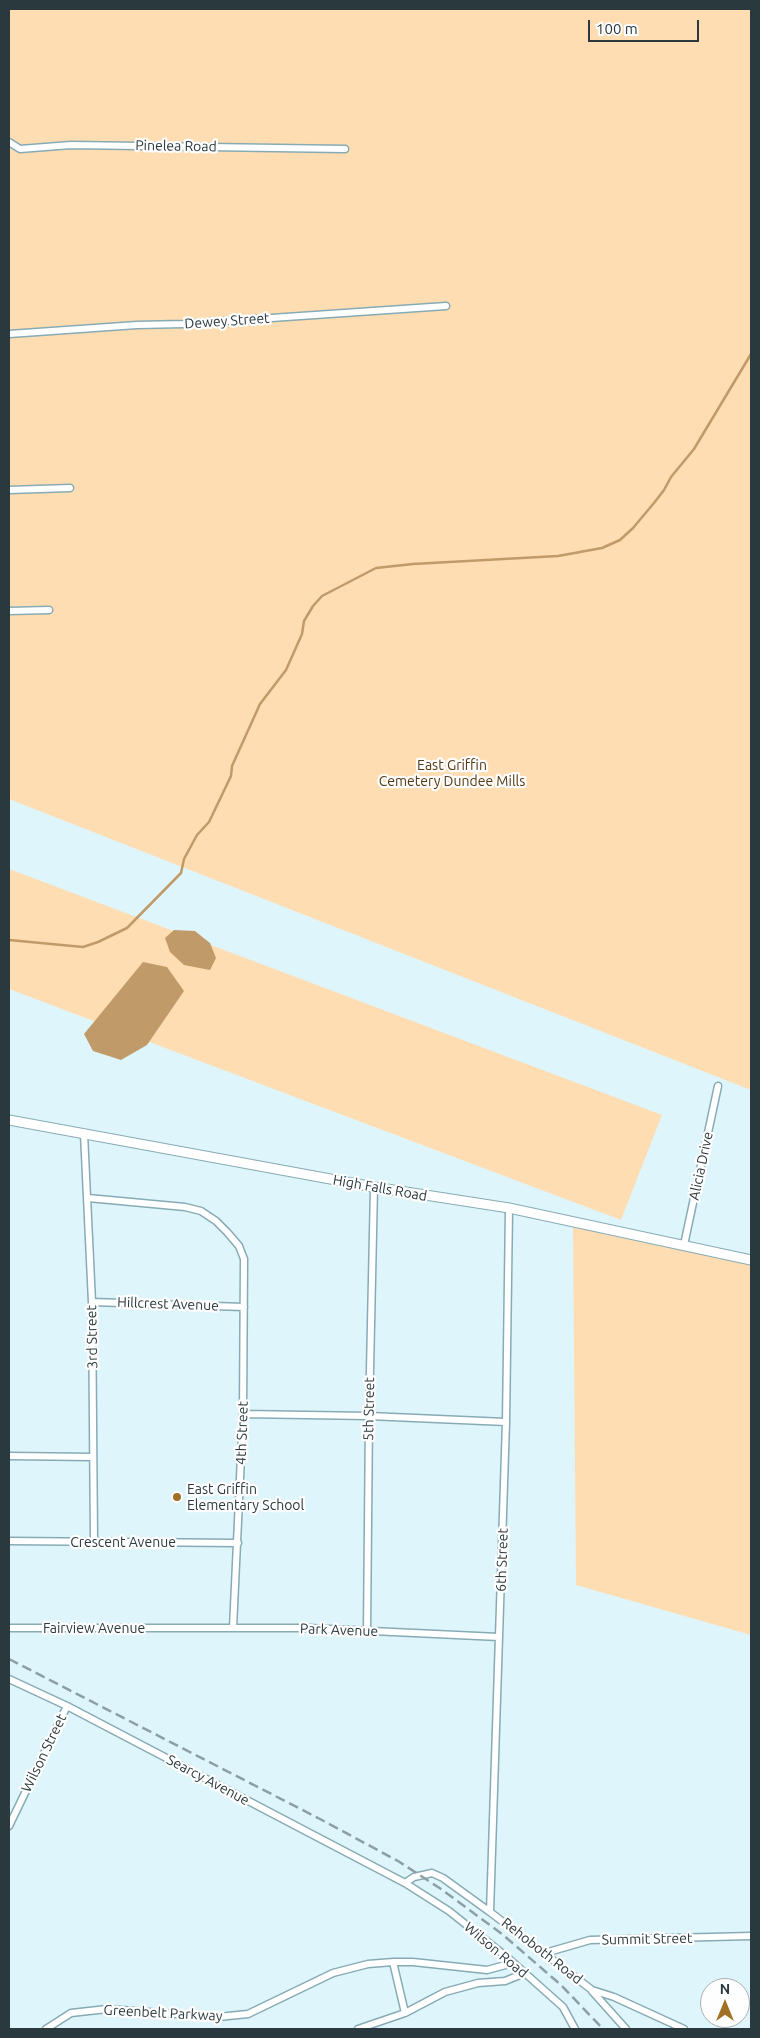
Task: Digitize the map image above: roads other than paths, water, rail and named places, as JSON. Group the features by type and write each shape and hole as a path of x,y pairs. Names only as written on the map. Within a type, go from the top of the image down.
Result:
{"street":[{"name":"Pinelea Road","path":"9,142 20,149 95,145 345,149"},
{"name":"Dewey Street","path":"9,334 446,306"},
{"path":"9,490 70,488"},
{"path":"9,611 49,610"},
{"name":"Alicia Drive","path":"684,1245 718,1086"},
{"name":"High Falls Road","path":"9,1120 374,1187 509,1208 751,1260"},
{"name":"3rd Street","path":"84,1134 92,1302 94,1541"},
{"name":"5th Street","path":"367,1630 374,1187"},
{"name":"4th Street","path":"88,1198 185,1207 201,1211 216,1221 234,1240 244,1259 243,1414 233,1628"},
{"name":"6th Street","path":"490,1912 506,1422 509,1208"},
{"name":"Hillcrest Avenue","path":"92,1302 244,1307"},
{"path":"243,1414 369,1416 506,1422"},
{"path":"9,1456 92,1457"},
{"name":"Crescent Avenue","path":"9,1541 238,1543"},
{"name":"Fairview Avenue","path":"9,1628 179,1628"},
{"name":"Park Avenue","path":"179,1628 367,1630 500,1637"},
{"name":"Searcy Avenue","path":"9,1679 67,1706 405,1883"},
{"name":"Wilson Street","path":"9,1826 67,1706"},
{"name":"Rehoboth Road","path":"405,1883 414,1877 432,1874 443,1878 592,1990 614,1997 684,2029"},
{"name":"Wilson Road","path":"405,1883 472,1928 514,1963 563,2006 575,2029"},
{"name":"Summit Street","path":"545,1953 590,1940 751,1936"},
{"path":"393,1962 405,2013"},
{"name":"Greenbelt Parkway","path":"46,2029 72,2013 107,2009 218,2018 248,2014 333,1973 368,1964 393,1962 488,1970 514,1963"},
{"path":"358,2029 405,2013 445,1992 478,1983 505,1981 525,1973"},
{"path":"592,1990 626,2029"}],"waterway":[{"path":"9,940 83,947 98,942 127,928 181,873 184,859 197,835 209,822 231,776 232,766 260,704 286,670 302,634 304,621 322,596 376,568 413,564 558,556 602,548 620,540 654,503 671,477 694,449 751,354"}],"railway":[{"path":"9,1659 398,1861 441,1889 502,1934 561,1985 603,2029"}],"place":[{"name":"East Griffin Elementary School","path":"177,1497"}],"park label":[{"name":"East Griffin Cemetery Dundee Mills","path":"452,774"}]}
